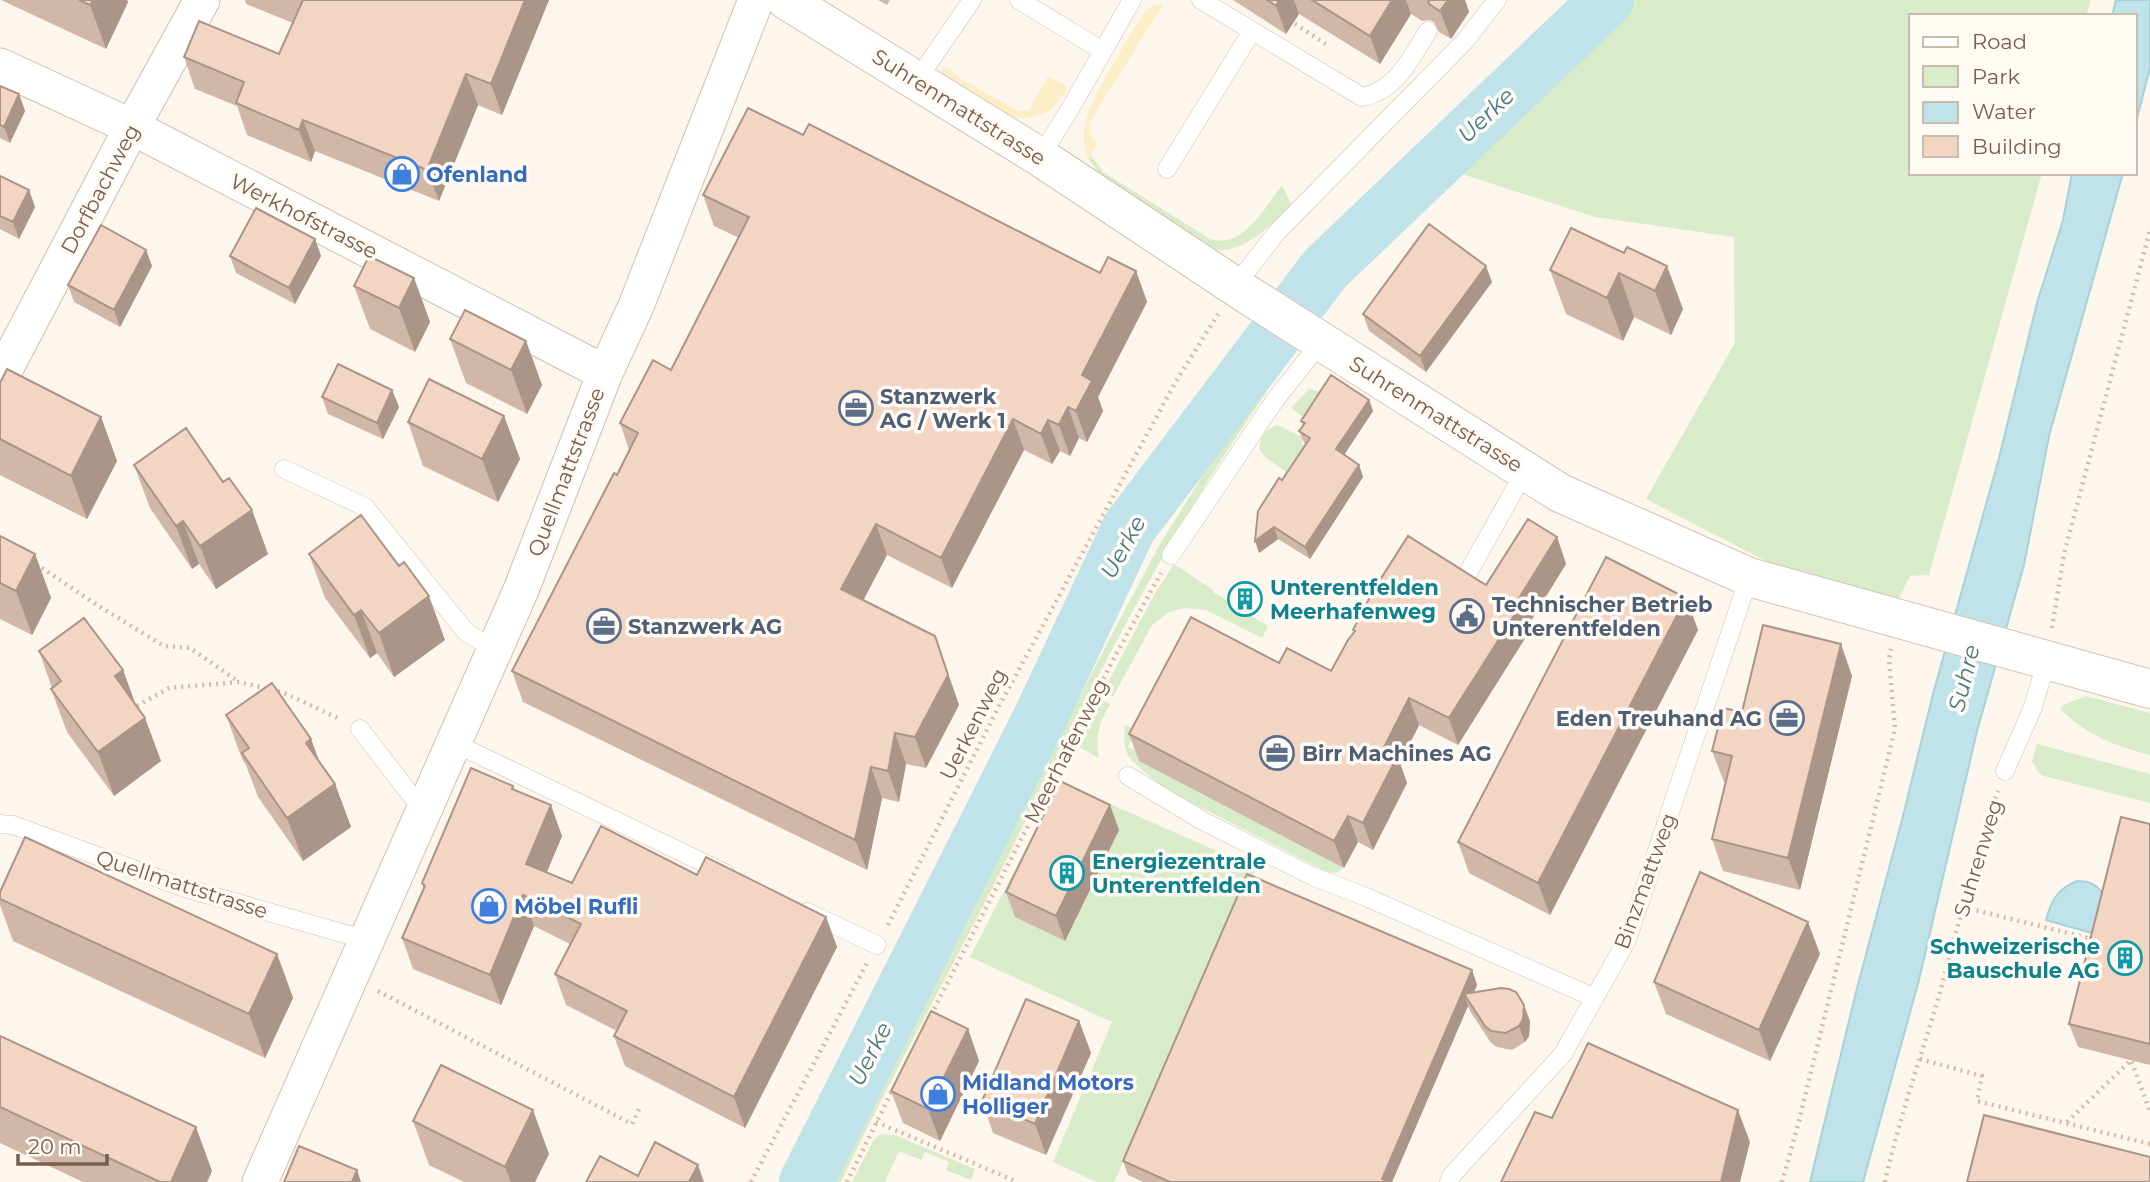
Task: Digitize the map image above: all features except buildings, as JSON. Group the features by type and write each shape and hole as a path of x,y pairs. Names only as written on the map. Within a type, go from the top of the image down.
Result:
{"street":[{"name":"Dorfbachweg","path":"0,379 202,0"},
{"name":"Quellmattstrasse","path":"260,1182 521,590 605,373 636,306 756,0"},
{"name":"Suhrenmattstrasse","path":"786,0 1040,157 1240,290 1560,493 1749,577 2150,689"},
{"name":"Werkhofstrasse","path":"0,66 132,127 605,373"}],"lane":[{"path":"917,80 972,0"},
{"path":"1019,0 1103,51"},
{"path":"1040,157 1132,0"},
{"path":"1201,0 1362,97 1374,95 1399,76 1428,31"},
{"path":"1240,290 1278,231 1465,41 1497,0"},
{"path":"1167,169 1252,31"},
{"path":"1171,555 1316,337"},
{"path":"284,469 365,507 466,632 495,650"},
{"path":"1465,578 1525,471"},
{"name":"Binzmattweg","path":"1449,1182 1452,1175 1563,1054 1627,940 1749,577"},
{"name":"Suhrenweg","path":"2005,771 2033,707 2036,657"},
{"path":"360,729 423,811"},
{"path":"453,743 746,883"},
{"path":"1128,776 1203,821 1312,876 1595,998"},
{"name":"Quellmattstrasse","path":"0,824 13,825 186,888 366,940"},
{"path":"794,906 877,945"}],"path":[{"path":"2036,657 2150,230"},
{"name":"Uerkenweg","path":"751,1182 1024,660 1175,383 1240,290"},
{"name":"Meerhafenweg","path":"926,1024 1113,660 1171,555"},
{"path":"32,562 164,646 190,648 239,682"},
{"path":"1782,1182 1895,729 1889,659 1906,620"},
{"path":"136,706 169,688 239,682 282,692 360,729"},
{"name":"Suhrenweg","path":"1885,1182 1984,829 2005,771"},
{"path":"1963,907 2104,942"},
{"path":"350,976 632,1124 640,1107"},
{"path":"1920,1059 1982,1076 1977,1101 2150,1144"},
{"path":"2066,1122 2131,1060 2150,1112"},
{"path":"847,1182 895,1085"},
{"path":"876,1122 1018,1182"}],"green space":[{"path":"1636,0 2091,0 2087,14 1909,14 1909,175 2041,175 1929,575 1910,576 1898,600 1770,563 1646,499 1735,343 1734,237 1595,217 1450,170"},
{"path":"1091,155 1103,172 1210,239 1222,241 1243,233 1282,185 1292,206 1246,243 1225,250 1214,250 1104,180 1088,158"},
{"path":"1264,378 1267,391 1203,488 1143,593 841,1182 836,1182 973,911 997,857 1160,544"},
{"path":"1309,389 1320,392 1309,421 1292,407"},
{"path":"1277,425 1304,438 1301,443 1306,447 1289,474 1265,457 1260,450 1264,435"},
{"path":"1174,564 1268,626 1262,638 1206,610 1184,608 1169,612 1152,625 1113,697 1103,692 1154,595"},
{"path":"2086,696 2150,713 2150,755 2102,738 2060,709 2065,704"},
{"path":"1100,699 1110,704 1099,730 1099,758 1075,745"},
{"path":"1125,725 1151,738 1132,739 1128,747 1343,867 1338,872 1327,872 1171,792 1127,754"},
{"path":"2037,744 2150,774 2150,803 2044,776 2038,772 2032,761"},
{"path":"1060,782 1256,868 1114,1182 1097,1182 1053,1162 1112,1022 970,957"},
{"path":"882,1134 895,1135 975,1169 971,1180 946,1170 949,1162 925,1152 921,1160 899,1151 885,1182 852,1182 873,1141"}],"sand":[{"path":"1164,3 1089,123 1092,139 1098,144 1088,158 1084,146 1085,122 1094,99 1143,14 1152,6"},
{"path":"943,67 1018,111 1029,110 1048,76 1068,87 1054,106 1039,116 1023,118 1007,115 990,107 941,74"}],"water":[{"path":"2116,0 2150,0 2150,68 2136,122 2136,14 2112,14"},
{"name":"Suhre","path":"2072,175 2122,175 2049,436 2024,565 1977,731 1919,980 1863,1182 1810,1182 1933,694 1999,458 2037,303 2063,220"},
{"path":"2077,881 2092,884 2104,895 2095,934 2046,920 2056,896"}],"waterway":[{"name":"Uerke","path":"806,1182 1038,722 1129,528 1325,269 1607,0"}],"place":[{"name":"Ofenland","path":"402,174"},
{"name":"Stanzwerk AG / Werk 1","path":"856,408"},
{"name":"Unterentfelden Meerhafenweg","path":"1245,599"},
{"name":"Technischer Betrieb Unterentfelden","path":"1467,616"},
{"name":"Stanzwerk AG","path":"604,626"},
{"name":"Eden Treuhand AG","path":"1787,718"},
{"name":"Birr Machines AG","path":"1277,753"},
{"name":"Energiezentrale Unterentfelden","path":"1067,873"},
{"name":"Möbel Rufli","path":"489,906"},
{"name":"Schweizerische Bauschule AG","path":"2125,958"},
{"name":"Midland Motors Holliger","path":"938,1094"}]}
